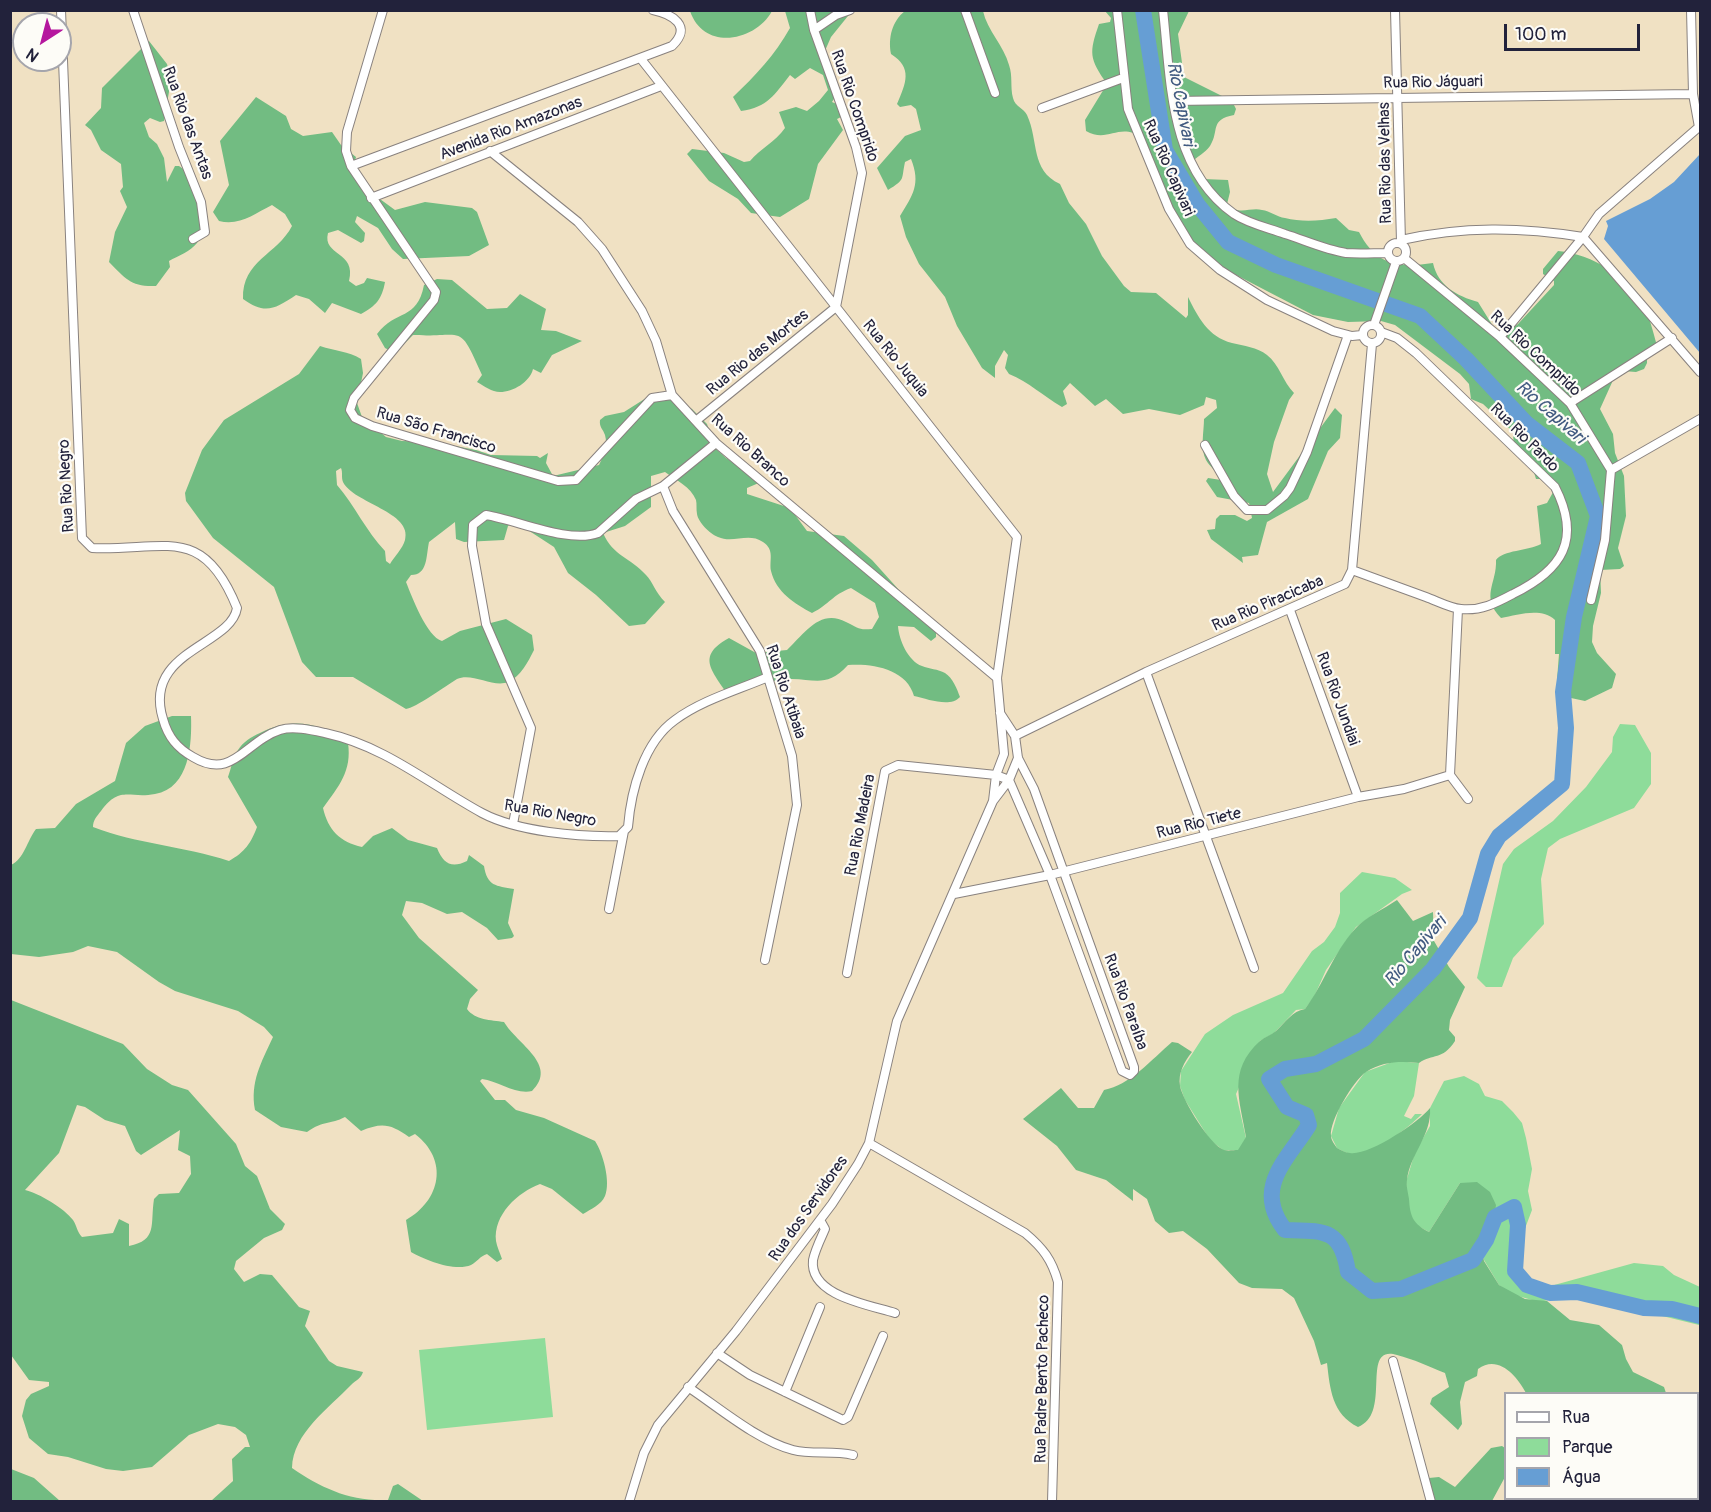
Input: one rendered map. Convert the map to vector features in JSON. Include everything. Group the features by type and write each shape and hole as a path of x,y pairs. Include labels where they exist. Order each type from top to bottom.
{"street":[{"name":"Rua Rio Negro","path":"61,10 82,538 92,548 183,546 206,558 217,568 237,608 234,618 225,627 195,646 168,674 160,691 159,706 171,739 181,750 204,764 218,766 280,730 300,729 325,733 392,758 482,813 513,824 597,837 619,836 624,831"},
{"name":"Rua Rio das Antas","path":"133,10 179,147 201,202 205,232 193,239"},
{"path":"351,166 346,151 347,132 383,10"},
{"name":"Avenida Rio Amazonas","path":"351,166 672,46 680,36 677,19 665,12 653,10"},
{"name":"Rua Rio Comprido","path":"810,10 814,30 856,147 862,173 836,307"},
{"path":"814,30 850,10"},
{"path":"965,10 995,93"},
{"name":"Rua Rio Capivari","path":"1117,10 1128,110 1169,209 1190,244 1220,270 1267,300 1348,335 1362,335"},
{"path":"1163,10 1173,101 1187,158 1215,198 1236,215 1345,253 1387,253"},
{"name":"Rua Rio das Velhas","path":"1395,10 1401,242"},
{"path":"1500,337 1583,237 1599,214 1700,127 1693,94 1691,10"},
{"name":"Rua Rio Juquia","path":"642,59 1017,537 997,678 1004,754"},
{"path":"1042,108 1123,78"},
{"name":"Avenida Rio Amazonas","path":"370,198 661,86"},
{"name":"Rua Rio Jáguari","path":"1173,101 1693,94"},
{"name":"Rua Rio Branco","path":"490,151 578,222 602,249 642,310 656,341 672,395 716,443 997,678"},
{"name":"Rua São Francisco","path":"351,166 370,198 436,292 434,300 354,398 350,410 355,418 372,426 547,478 558,481 576,480 652,398 672,395"},
{"path":"1387,253 1391,245 1401,242 1484,228 1543,231 1583,237 1701,372"},
{"path":"1374,325 1386,285 1396,262 1404,258 1406,250 1401,242"},
{"path":"1387,253 1390,259 1396,262"},
{"name":"Rua Rio Comprido","path":"1404,258 1500,337 1570,403 1611,470"},
{"name":"Rua Rio das Mortes","path":"697,420 836,307"},
{"path":"1371,344 1379,340 1381,332 1374,325"},
{"path":"1371,344 1362,335 1367,326 1374,325"},
{"name":"Rua Rio Pardo","path":"1352,570 1458,609 1478,610 1535,583 1550,572 1562,556 1566,519 1564,506 1555,487 1451,384 1397,338 1381,332"},
{"path":"1205,445 1234,496 1247,510 1267,510 1277,504 1290,488 1307,452 1348,335"},
{"path":"1570,403 1672,338"},
{"path":"1352,570 1371,344"},
{"path":"1591,600 1605,540 1611,470 1701,419"},
{"path":"513,824 531,728 486,624 472,546 473,525 486,515 570,535 592,536 636,499 663,486 716,443"},
{"name":"Rua Rio Atibaia","path":"663,486 673,511 760,651 792,756 797,805 765,960"},
{"name":"Rua Rio Piracicaba","path":"1014,736 1146,672 1338,589 1345,584 1352,570"},
{"path":"1458,609 1450,775 1468,799"},
{"name":"Rua Rio Jundiai","path":"1290,610 1358,797"},
{"path":"1146,672 1208,836 1254,968"},
{"path":"609,909 624,831 628,826 633,791 642,768 664,730 674,720 692,710 768,677"},
{"name":"Rua Rio Juquia","path":"999,712 1014,736"},
{"name":"Rua Rio Paraíba","path":"1009,780 1050,875 1122,1071 1125,1075 1130,1075 1134,1071 1134,1066 1030,780 1018,758 1014,736"},
{"path":"1004,754 1018,758"},
{"name":"Rua dos Servidores","path":"993,801 996,775 1004,754"},
{"name":"Rua dos Servidores","path":"629,1502 658,1425 820,1220 849,1179 869,1143 897,1021 993,801 1009,780 1018,758"},
{"name":"Rua Rio Madeira","path":"847,973 885,771 898,765 996,775 1009,780"},
{"name":"Rua Rio Tiete","path":"954,894 1050,875 1358,797 1404,789 1450,775"},
{"name":"Rua Padre Bento Pacheco","path":"869,1143 1025,1233 1042,1248 1052,1262 1058,1282 1052,1502"},
{"path":"820,1220 825,1228 813,1260 820,1283 836,1294 895,1313"},
{"path":"785,1392 820,1306"},
{"path":"717,1353 750,1375 843,1420 848,1417 883,1336"},
{"path":"1393,1362 1431,1502"},
{"path":"688,1387 770,1441 789,1449 802,1452 836,1450 853,1455"}],"green space":[{"path":"690,10 772,11 754,29 730,38 706,33 697,24"},
{"path":"785,11 852,11 831,37 824,53 837,94 832,102 848,109 847,114 837,119 843,130 818,164 809,199 780,217 751,213 738,199 709,181 687,154 692,149 724,153 744,162 750,161 785,128 779,112 796,107 807,111 828,90 823,75 810,68 795,79 790,75 770,99 758,106 741,111 733,97 764,65 784,38 790,28"},
{"path":"905,11 983,11 988,25 1007,58 1013,98 1027,115 1044,171 1060,184 1069,203 1086,224 1102,256 1124,286 1131,292 1156,293 1186,318 1188,297 1200,319 1216,336 1259,350 1275,363 1294,393 1289,400 1274,442 1267,474 1273,492 1335,408 1342,415 1340,438 1328,451 1308,499 1267,522 1258,555 1242,557 1243,563 1211,539 1207,530 1215,529 1216,519 1220,515 1235,515 1247,521 1252,518 1249,503 1217,497 1206,481 1208,478 1221,480 1206,460 1203,445 1204,419 1217,408 1216,400 1206,397 1204,405 1180,415 1149,409 1123,414 1106,399 1095,406 1070,383 1063,391 1067,404 1062,407 1009,374 1005,368 1008,355 1004,350 995,366 995,378 982,368 957,326 945,297 919,264 906,237 900,216 914,189 915,176 911,159 905,162 903,176 898,184 888,190 877,168 905,136 921,130 916,109 911,105 900,107 897,104 906,76 898,59 891,54 890,42 894,25"},
{"path":"1105,11 1189,11 1178,34 1184,77 1232,101 1236,109 1234,115 1218,123 1210,146 1191,162 1190,171 1203,179 1228,180 1230,192 1227,204 1231,208 1235,210 1258,209 1297,220 1336,218 1349,230 1359,232 1373,251 1389,262 1409,265 1433,263 1444,284 1463,297 1478,302 1496,331 1504,334 1518,324 1554,285 1554,281 1543,274 1543,269 1558,251 1597,262 1620,277 1638,297 1649,318 1658,349 1647,348 1647,363 1644,369 1636,372 1623,371 1614,378 1600,409 1613,434 1615,453 1624,476 1626,516 1618,548 1624,566 1620,569 1600,570 1601,593 1593,626 1592,642 1597,653 1616,674 1612,688 1585,701 1571,698 1557,680 1559,654 1555,654 1555,620 1536,613 1501,618 1495,610 1490,596 1496,560 1504,554 1541,544 1537,506 1547,503 1556,487 1551,479 1536,479 1532,466 1514,450 1513,432 1483,404 1471,399 1469,384 1460,374 1395,325 1381,321 1348,322 1313,315 1215,264 1198,251 1179,225 1154,167 1133,133 1099,135 1086,131 1085,120 1107,84 1092,55 1099,24 1110,22 1111,18"},
{"path":"149,41 167,64 171,80 164,121 160,122 150,118 144,123 149,137 157,144 164,158 167,182 175,166 187,172 199,191 204,213 202,234 197,243 188,251 169,261 170,267 156,286 140,285 130,281 109,262 115,232 127,207 120,191 123,187 121,164 101,150 91,130 85,125 101,108 102,88"},
{"path":"256,97 286,116 291,129 303,136 332,132 341,145 356,157 353,168 369,191 395,210 425,202 472,208 477,212 489,245 469,256 403,259 392,249 378,228 357,216 355,222 365,233 364,241 361,243 338,230 328,233 328,240 330,246 348,264 349,281 356,286 364,283 367,278 385,282 378,301 371,308 361,314 332,303 325,313 309,299 296,295 270,308 258,307 243,299 244,286 254,266 286,236 292,226 285,214 272,205 234,222 219,221 213,212 229,185 220,141"},
{"path":"437,279 452,280 487,309 507,308 520,294 546,309 541,330 556,331 582,341 552,355 541,373 533,369 520,385 500,392 477,382 482,375 468,346 458,336 413,335 395,353 385,348 377,334 391,321 411,310 421,296 424,285"},
{"path":"320,346 351,354 361,359 363,373 357,403 362,417 386,437 402,441 435,442 491,455 537,456 540,458 548,453 546,463 553,476 599,465 606,443 600,420 605,416 624,412 654,393 657,397 683,403 707,424 715,448 726,458 752,475 772,483 761,482 747,488 747,494 790,508 807,531 844,536 872,560 936,631 936,637 931,641 914,627 898,626 902,643 912,660 948,675 960,697 951,702 945,702 914,696 904,679 896,674 878,667 848,665 831,678 824,680 779,680 729,697 713,672 710,658 718,645 729,638 756,653 787,650 806,630 820,620 837,619 858,628 872,629 879,617 875,603 851,588 812,613 799,606 777,585 771,571 770,552 767,545 757,539 724,539 711,533 698,517 696,500 691,491 665,472 651,476 651,507 625,526 603,533 617,552 646,575 665,602 645,624 629,626 568,573 554,547 514,521 508,526 504,540 464,542 456,539 455,522 429,542 421,572 411,575 406,582 412,597 426,625 436,638 442,641 460,631 506,619 532,635 534,650 520,672 513,679 502,683 463,677 406,709 353,677 316,677 302,662 274,587 213,538 186,501 185,493 202,450 224,420 299,374","holes":["341,468 343,482 349,489 392,515 405,530 404,543 390,564 386,561 385,551 337,485 336,471"]},
{"path":"172,716 191,716 189,751 182,774 176,783 167,790 155,794 125,795 114,798 97,816 93,827 229,861 247,847 257,827 228,777 236,753 247,740 272,728 305,724 327,730 348,743 348,762 343,778 323,808 328,823 341,838 362,847 373,836 392,828 408,840 437,848 448,863 456,864 467,861 469,855 484,866 487,878 493,884 514,889 508,923 514,936 512,938 498,940 487,928 462,912 447,914 422,903 406,901 402,915 419,938 478,990 470,999 467,1009 470,1013 489,1020 504,1022 538,1064 541,1072 539,1081 532,1091 520,1091 482,1079 480,1081 495,1100 505,1100 516,1110 544,1118 595,1141 607,1176 607,1190 598,1204 583,1214 552,1189 540,1184 523,1193 503,1214 496,1231 496,1243 502,1259 497,1262 487,1254 471,1265 457,1267 424,1258 411,1252 406,1220 427,1202 433,1191 436,1167 426,1144 415,1134 409,1137 397,1129 386,1126 375,1126 361,1131 345,1117 307,1132 281,1127 255,1110 255,1081 273,1037 264,1027 238,1011 175,991 117,952 88,946 73,952 39,957 11,954 11,865 22,854 36,829 55,828 76,804 115,781 126,743 145,726"},
{"path":"1620,724 1635,725 1651,753 1651,784 1634,808 1560,839 1548,848 1541,879 1544,924 1513,958 1502,987 1486,987 1477,978 1503,864 1514,849 1553,821 1586,787 1612,752 1613,737"},
{"path":"1362,872 1395,878 1412,890 1402,894 1356,927 1326,970 1314,997 1305,1009 1296,1010 1274,1033 1260,1041 1236,1094 1246,1138 1239,1150 1223,1150 1210,1140 1185,1100 1180,1086 1181,1071 1205,1034 1233,1015 1283,993 1312,951 1324,942 1335,927 1340,913 1340,893"},
{"path":"1397,900 1413,921 1433,912 1434,941 1449,967 1465,987 1450,1020 1449,1030 1455,1037 1455,1041 1450,1047 1442,1054 1419,1063 1392,1063 1379,1066 1361,1076 1338,1111 1331,1129 1333,1142 1337,1148 1348,1153 1358,1153 1381,1144 1405,1129 1430,1108 1428,1127 1412,1162 1407,1180 1410,1210 1416,1223 1429,1232 1460,1183 1477,1182 1490,1192 1496,1205 1494,1219 1481,1246 1484,1261 1499,1285 1525,1299 1547,1301 1570,1320 1599,1325 1622,1345 1633,1372 1664,1387 1666,1392 1525,1392 1518,1380 1506,1369 1493,1364 1485,1365 1478,1369 1477,1376 1465,1382 1460,1402 1462,1424 1458,1430 1430,1404 1432,1398 1449,1387 1445,1373 1397,1355 1386,1354 1380,1360 1377,1370 1374,1409 1368,1420 1358,1427 1349,1422 1334,1400 1327,1363 1321,1365 1314,1341 1294,1298 1282,1289 1252,1288 1239,1283 1207,1249 1183,1231 1169,1233 1155,1221 1147,1199 1133,1189 1133,1201 1106,1180 1076,1170 1057,1146 1023,1119 1061,1088 1078,1108 1094,1108 1104,1090 1123,1083 1172,1042 1192,1052 1182,1068 1180,1086 1192,1112 1205,1132 1218,1146 1224,1150 1238,1150 1246,1137 1238,1086 1243,1063 1260,1041 1276,1031 1293,1014 1305,1009 1347,938 1369,917"},
{"path":"11,1000 123,1044 147,1069 172,1085 188,1090 236,1144 245,1166 257,1176 270,1209 285,1224 282,1230 264,1238 236,1261 234,1269 244,1282 260,1274 272,1275 299,1307 310,1311 305,1326 329,1361 337,1366 363,1372 360,1378 305,1432 294,1455 292,1468 314,1482 349,1496 388,1500 393,1486 398,1484 423,1501 211,1501 233,1481 232,1459 245,1447 250,1447 246,1435 235,1427 218,1424 189,1435 152,1467 123,1471 106,1469 68,1457 48,1454 29,1438 22,1416 26,1400 31,1394 49,1386 49,1382 29,1380 11,1355","holes":["77,1105 85,1107 105,1120 125,1126 136,1151 141,1155 180,1130 178,1150 190,1156 191,1174 179,1193 159,1194 154,1199 151,1230 145,1240 138,1243 129,1246 129,1224 119,1219 113,1233 82,1237 73,1220 58,1206 25,1190 59,1153"]},
{"path":"1395,1061 1419,1063 1414,1096 1404,1116 1411,1119 1415,1114 1422,1114 1399,1134 1369,1151 1351,1154 1337,1148 1331,1136 1339,1108 1365,1072"},
{"path":"1464,1076 1479,1084 1485,1096 1502,1101 1522,1123 1532,1169 1528,1191 1532,1210 1521,1239 1520,1254 1522,1268 1532,1283 1547,1287 1634,1263 1663,1266 1674,1275 1700,1287 1699,1325 1642,1311 1616,1297 1585,1292 1539,1302 1511,1294 1499,1285 1484,1260 1481,1246 1494,1219 1460,1183 1429,1232 1416,1225 1409,1213 1406,1182 1415,1152 1430,1126 1430,1108 1444,1081"},
{"path":"545,1338 553,1417 427,1430 419,1350"},
{"path":"1504,1447 1504,1479 1492,1501 1431,1501 1428,1490 1429,1478 1439,1477 1455,1487 1491,1448"},
{"path":"11,1469 34,1478 60,1501 11,1501"}],"water":[{"path":"1700,154 1700,353 1604,239 1608,226 1606,221 1650,199 1674,182"}],"waterway":[{"name":"Rio Capivari","path":"1143,10 1165,150 1197,204 1228,242 1276,265 1420,316 1466,359 1526,423 1578,463 1598,516 1574,617 1563,692 1566,728 1562,784 1499,836 1488,854 1470,918 1433,969 1364,1039 1316,1064 1285,1069 1269,1079 1287,1107 1306,1115 1309,1125 1277,1174 1272,1201 1276,1215 1285,1230 1320,1232 1335,1240 1341,1247 1348,1272 1372,1291 1401,1289 1473,1260 1486,1240 1495,1217 1514,1207 1518,1225 1515,1271 1527,1285 1550,1293 1577,1292 1644,1308 1672,1309 1700,1316"}]}
